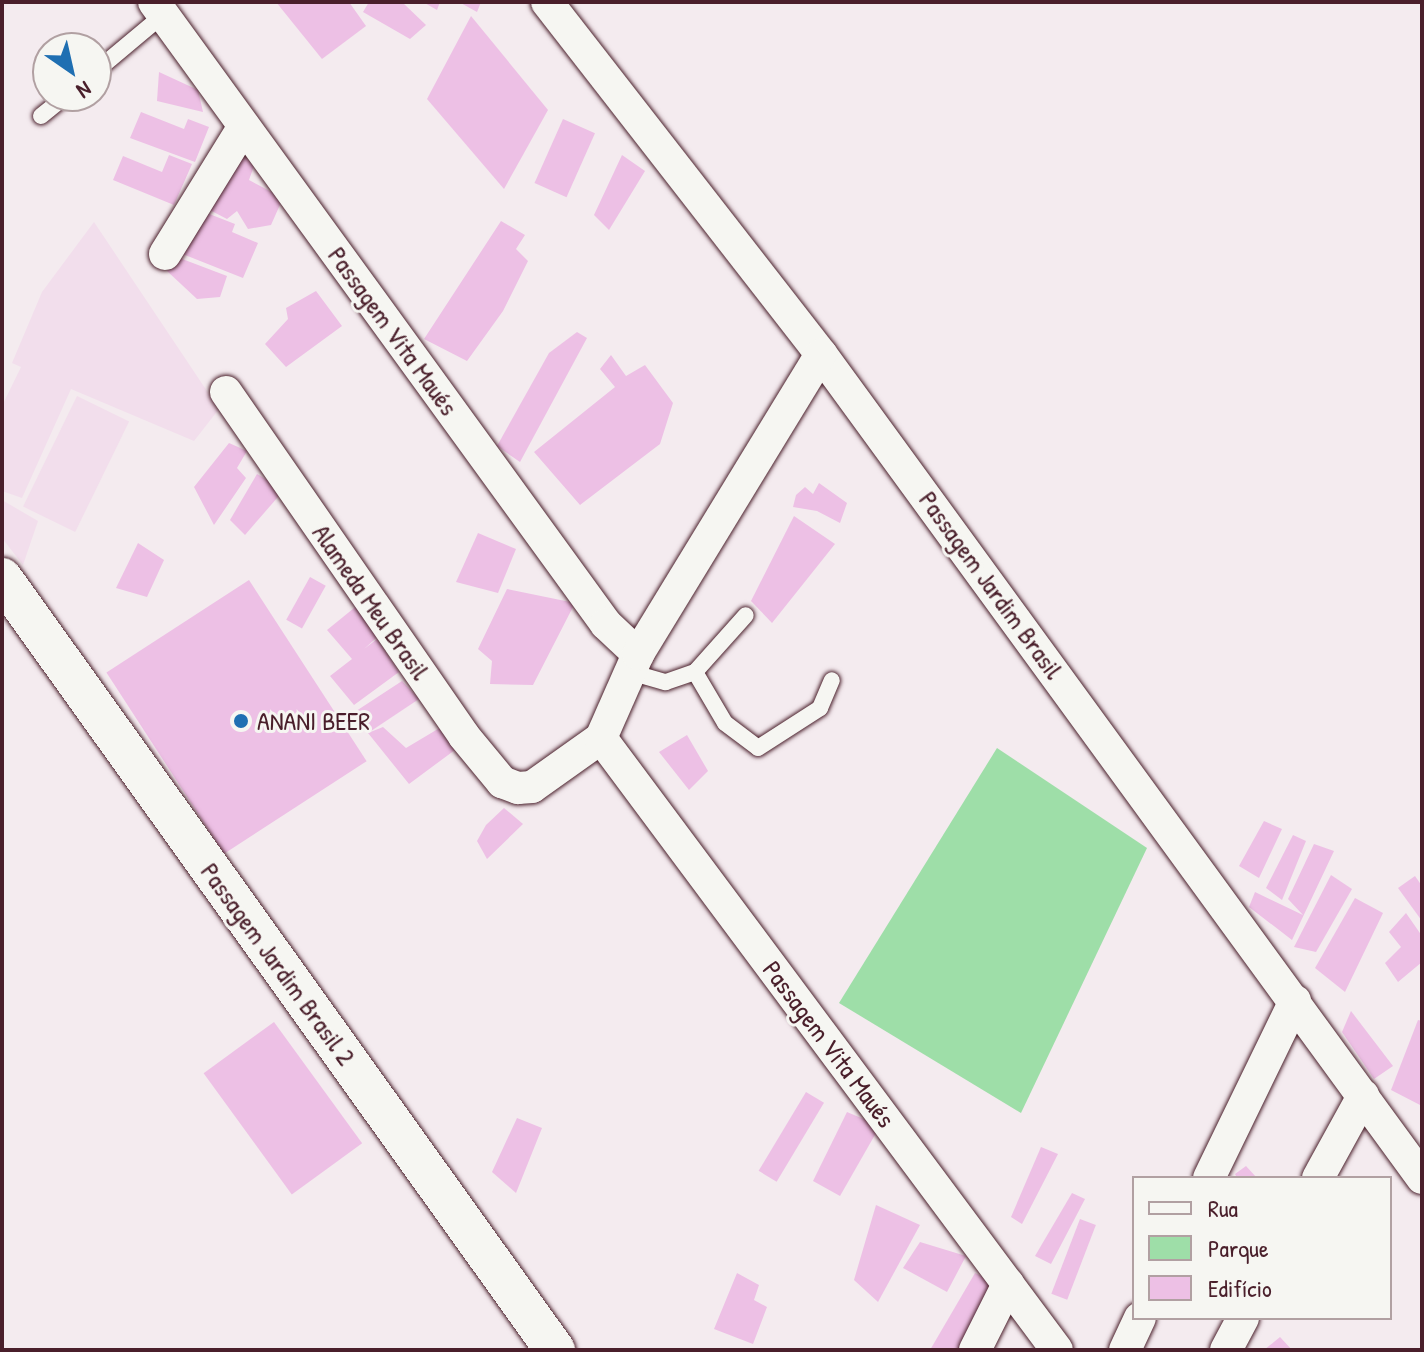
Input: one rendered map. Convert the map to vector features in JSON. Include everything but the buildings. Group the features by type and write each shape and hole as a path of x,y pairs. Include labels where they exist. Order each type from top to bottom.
{"street":[{"name":"Passagem Jardim Brasil","path":"547,2 821,354 1422,1178"},
{"name":"Passagem Vita Maués","path":"163,6 244,126 634,663"},
{"path":"165,254 244,126"},
{"path":"601,738 634,663 821,354"},
{"name":"Alameda Meu Brasil","path":"226,392 489,769 502,782 518,788 532,787 601,738"},
{"name":"Passagem Jardim Brasil 2","path":"2,578 555,1350"},
{"name":"Passagem Vita Maués","path":"601,738 1057,1350"},
{"path":"1210,1176 1295,1001"},
{"path":"1319,1176 1363,1096"},
{"path":"975,1350 1008,1284"},
{"path":"1125,1350 1139,1320"},
{"path":"1226,1350 1242,1320"}],"lane":[{"path":"112,55 163,6"},
{"path":"41,116 46,112"},
{"path":"634,663 666,682 695,672 746,615"},
{"path":"695,672 725,723 758,748 820,708 832,680"}],"shaded area":[{"path":"94,222 219,409 194,441 71,389 22,498 2,491 2,406 21,367 12,363 42,292"},
{"path":"77,396 129,421 75,532 23,507"},
{"path":"2,500 38,521 23,565 2,538"}],"green space":[{"path":"997,748 1147,848 1021,1113 839,1003"}],"place":[{"name":"ANANI BEER","path":"241,721"}]}
